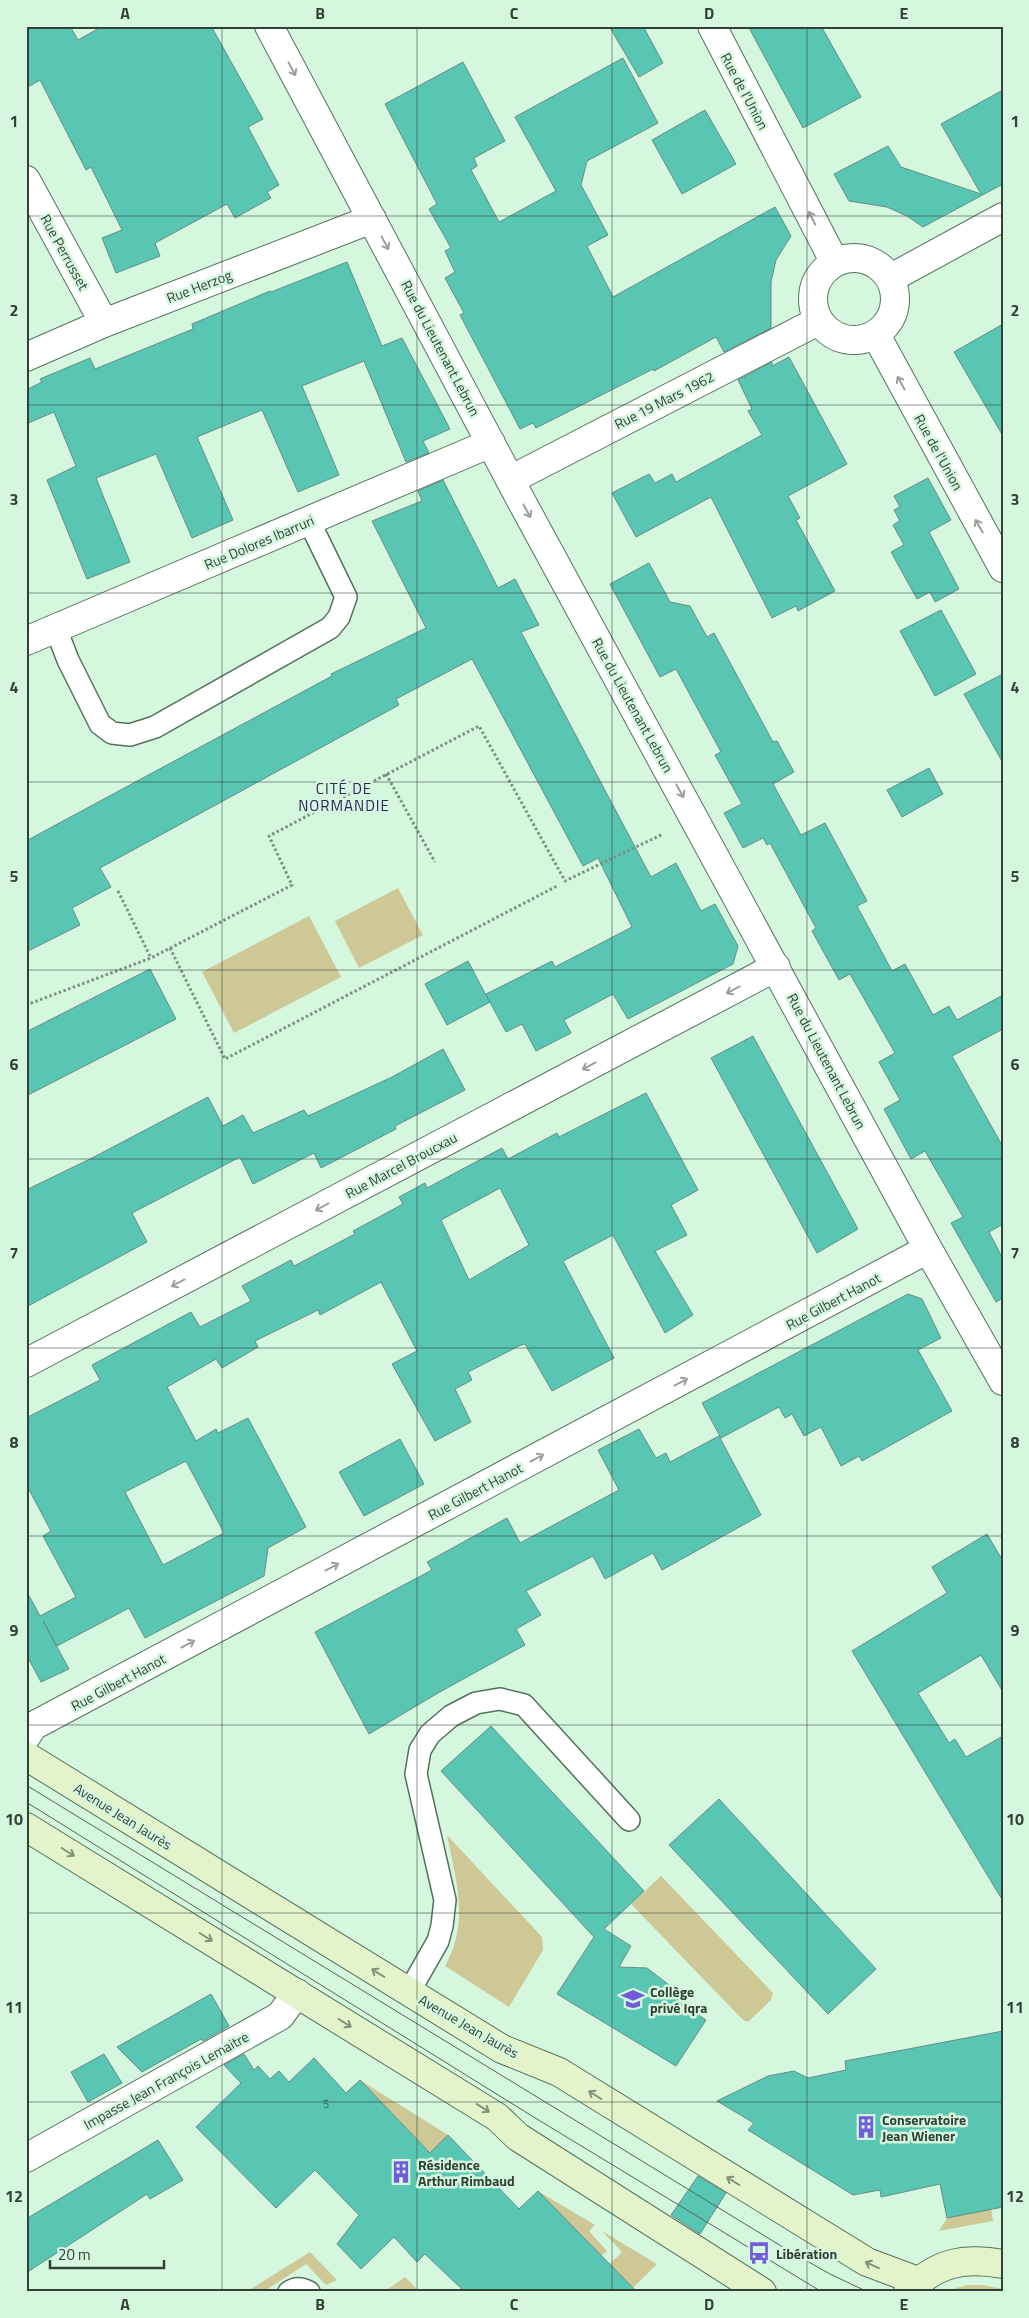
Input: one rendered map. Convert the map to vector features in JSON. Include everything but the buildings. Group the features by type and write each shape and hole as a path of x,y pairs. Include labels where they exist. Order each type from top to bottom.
{"street":[{"name":"Rue du Lieutenant Lebrun","path":"269,26 510,480 928,1249 1003,1381"},
{"name":"Rue de l'Union","path":"712,26 834,261"},
{"name":"Rue Perrusset","path":"26,180 104,323"},
{"path":"891,278 1003,217"},
{"name":"Rue Herzog","path":"26,357 104,323 372,219"},
{"path":"855,256 876,262 891,278 897,299 891,320 876,335 855,341 834,336 818,321 812,299 818,277 834,261 855,256"},
{"name":"Rue 19 Mars 1962","path":"510,480 818,321"},
{"name":"Rue de l'Union","path":"876,335 1003,568"},
{"name":"Rue Dolores Ibarruri","path":"26,641 491,443"},
{"name":"Rue Marcel Broucxau","path":"26,1363 776,967"},
{"name":"Rue Gilbert Hanot","path":"26,1737 34,1726 928,1249"},
{"name":"Avenue Jean Jaurès","path":"26,1756 502,2049 559,2072 867,2262 913,2286"},
{"path":"26,1827 497,2117 518,2137 762,2292"},
{"name":"Impasse Jean François Lemaitre","path":"26,2158 280,2016 297,1993"},
{"path":"913,2286 946,2265 978,2260 1003,2264"}],"lane":[{"path":"56,629 68,660 100,724 112,733 130,735 155,728 330,628 339,617 346,597 309,521"},
{"path":"409,1992 438,1941 445,1900 416,1774 420,1750 430,1734 451,1716 476,1703 500,1699 524,1705 629,1820"},
{"path":"289,2292 294,2289 303,2289 308,2292"}],"path":[{"path":"26,1005 151,958 292,885 269,836 479,726 565,881 695,818"},
{"path":"386,774 435,862"},
{"path":"170,948 225,1059 557,886"},
{"path":"118,891 151,958"}],"shaded area":[{"path":"398,888 423,935 359,968 335,921"},
{"path":"309,916 341,977 234,1033 202,972"},
{"path":"447,1835 542,1937 543,1950 509,2007 445,1966 453,1949 459,1917 457,1885"},
{"path":"661,1876 773,1993 771,2000 748,2022 743,2020 631,1904"},
{"path":"360,2080 448,2135 430,2153"},
{"path":"538,2191 595,2225 589,2231 607,2251 601,2256"},
{"path":"991,2209 993,2221 939,2231 947,2218"},
{"path":"602,2231 657,2264 629,2292 594,2279 622,2252"},
{"path":"310,2252 337,2280 326,2285 306,2264 263,2292 246,2292"},
{"path":"405,2277 420,2292 384,2292"},
{"path":"967,2285 983,2285 1003,2289 1003,2292 943,2292"}],"tram line":[{"path":"26,1785 786,2249 830,2274 868,2292"},
{"path":"26,1802 532,2116 822,2292"}],"place":[{"name":"Collège privé Iqra","path":"633,1999"},
{"name":"Conservatoire Jean Wiener","path":"866,2127"},
{"name":"Résidence Arthur Rimbaud","path":"401,2172"},
{"name":"Libération","path":"759,2253"}],"district":[{"name":"CITÉ DE NORMANDIE","path":"344,796"}]}
